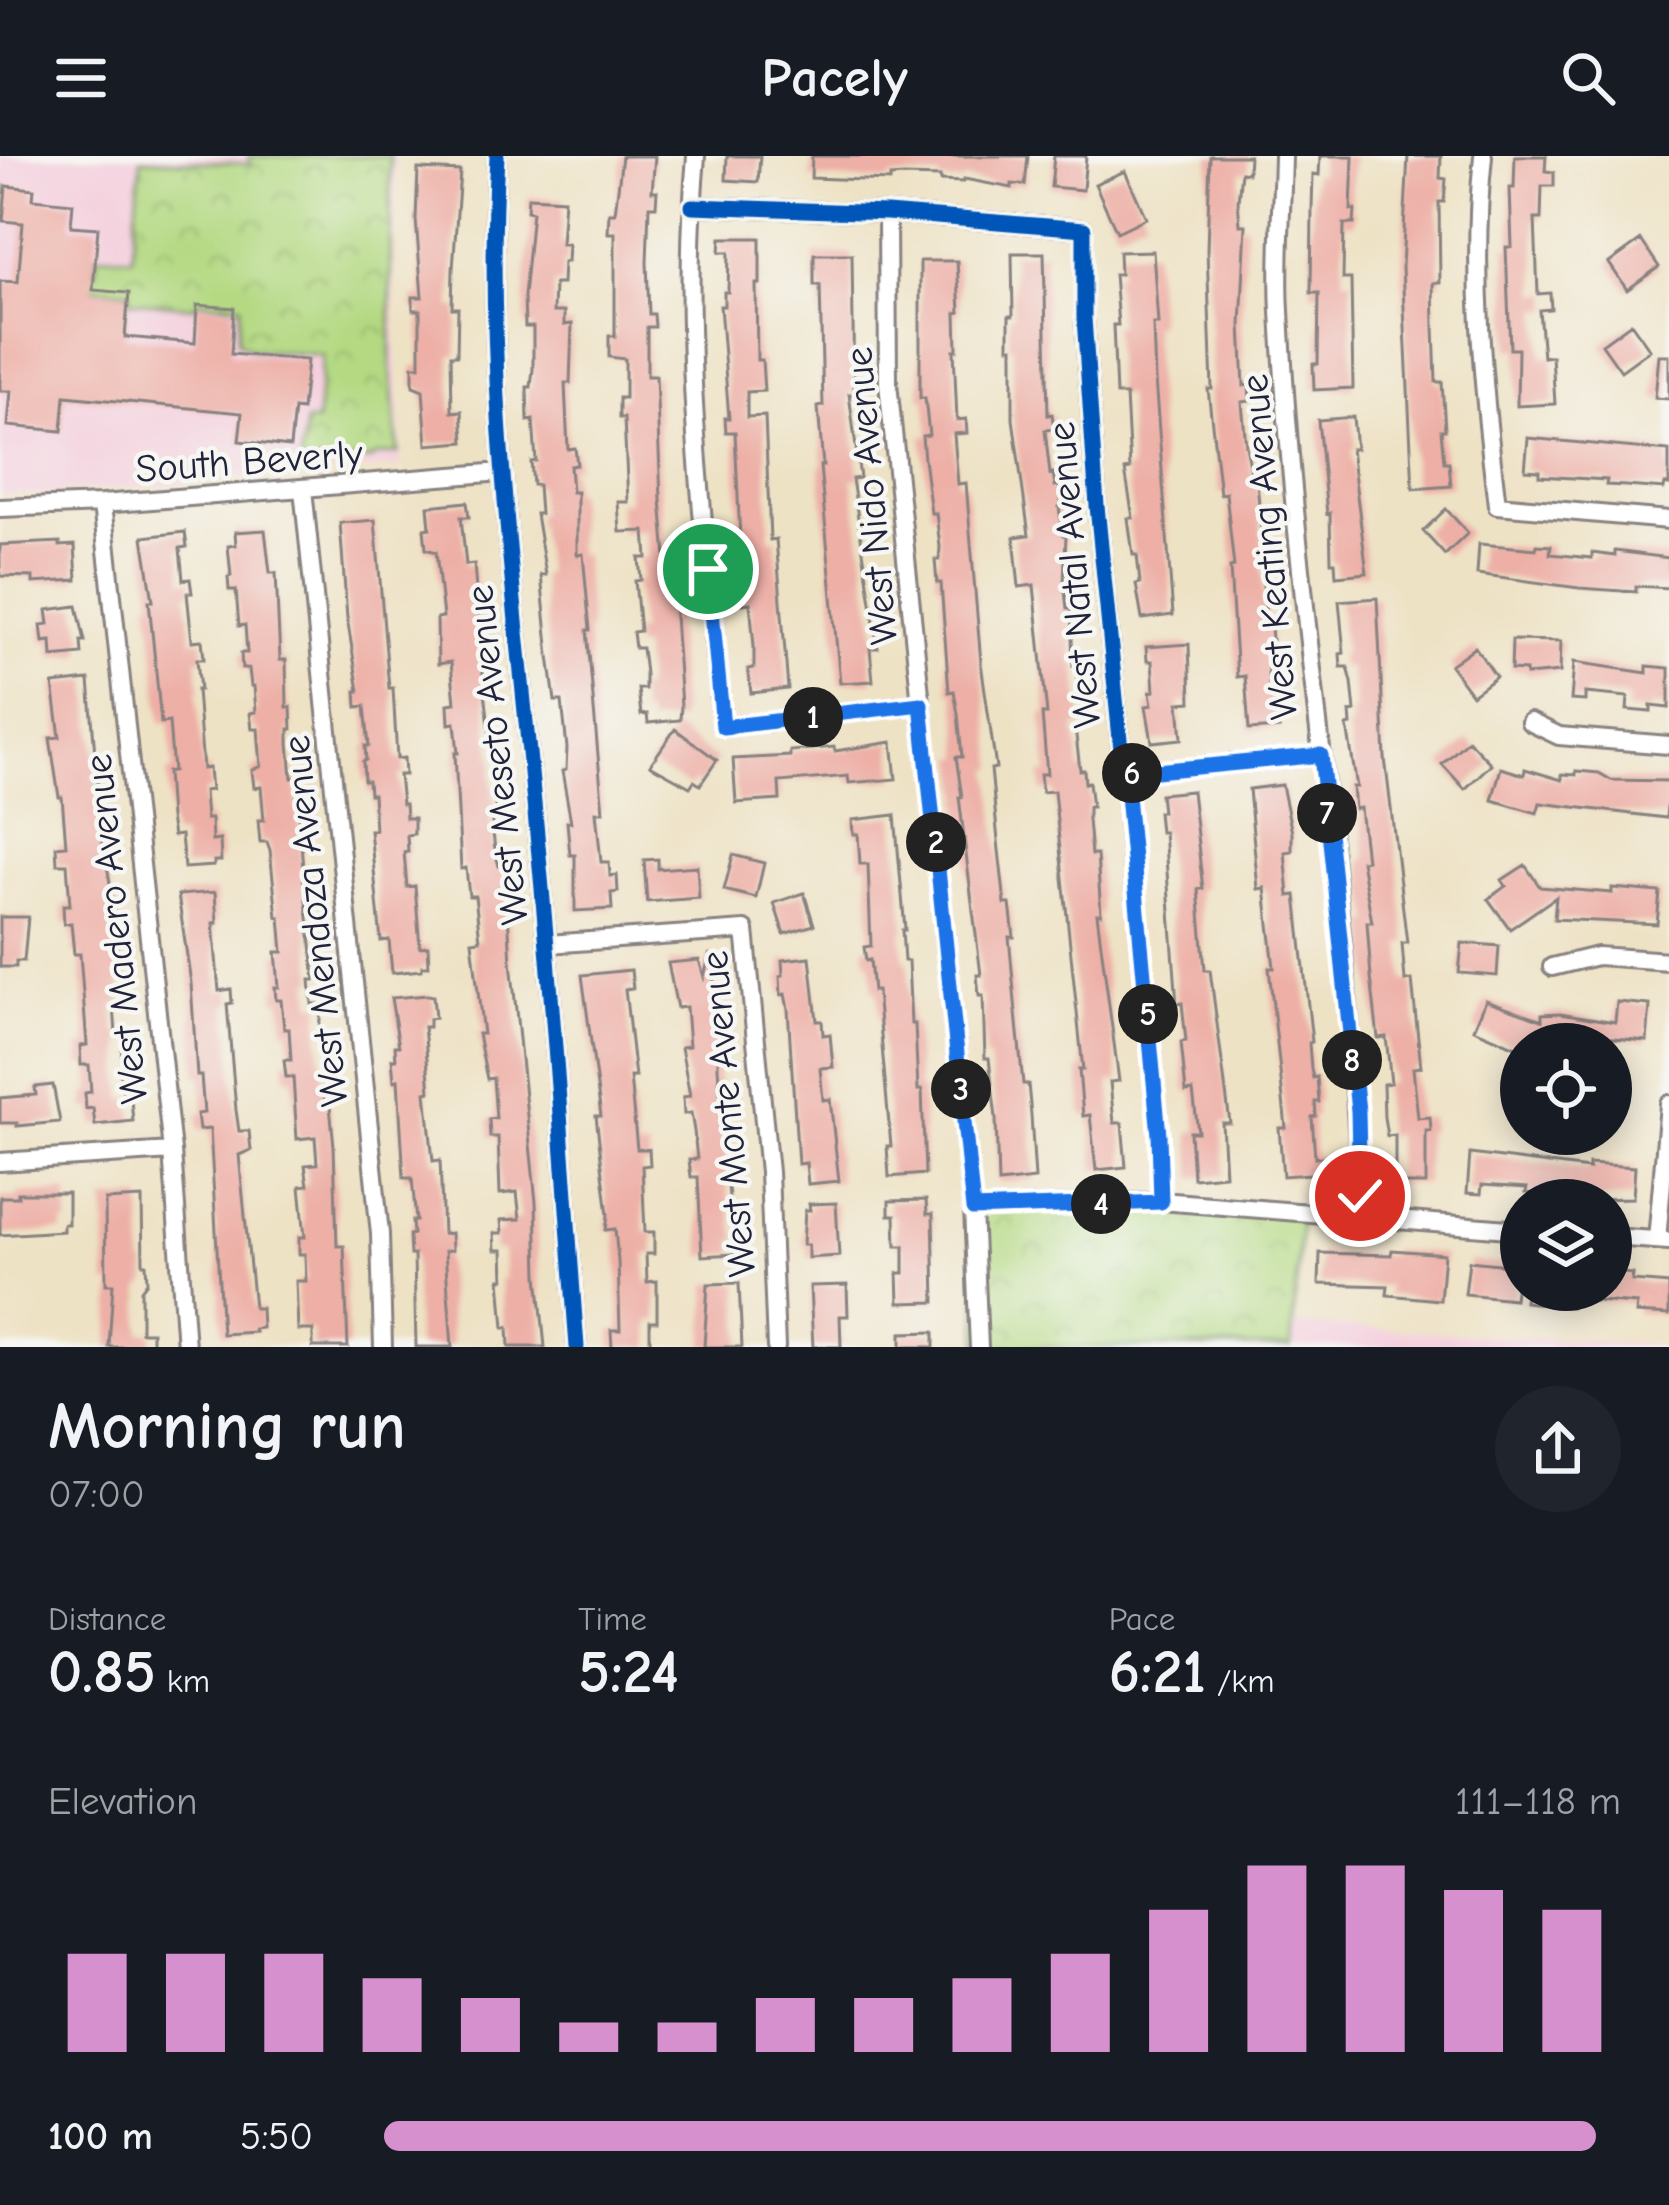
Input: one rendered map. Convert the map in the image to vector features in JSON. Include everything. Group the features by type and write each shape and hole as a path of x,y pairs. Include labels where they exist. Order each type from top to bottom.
{"street":[{"name":"West Meseto Avenue","path":"496,156 493,328 502,472 548,944 577,1347"},
{"path":"696,156 692,206 694,411 723,727 921,704"},
{"name":"West Keating Avenue","path":"1283,156 1280,305 1293,506 1358,1111 1361,1217"},
{"path":"1483,156 1479,353 1497,505 1669,520"},
{"path":"692,206 887,213"},
{"name":"West Natal Avenue","path":"887,213 1084,229 1084,318 1096,483 1159,1135 1161,1202"},
{"name":"West Nido Avenue","path":"887,213 888,382 973,1209 979,1347"},
{"name":"South Beverly","path":"0,508 502,472"},
{"name":"West Mendoza Avenue","path":"303,489 380,1234 383,1347"},
{"name":"West Madero Avenue","path":"102,504 172,1151 186,1347"},
{"path":"1530,722 1559,736 1669,745"},
{"path":"1125,774 1321,755"},
{"name":"West Monte Avenue","path":"548,944 745,930 770,1172 776,1347"},
{"path":"1552,967 1597,956 1669,961"},
{"path":"1632,1239 1663,1241 1669,1105"},
{"path":"0,1162 172,1151"},
{"path":"973,1209 1161,1202 1500,1228"}],"shaded area":[{"path":"0,156 395,156 393,271 401,466 0,494"},
{"path":"1292,1324 1669,1346 1669,1347 1291,1347"}],"green space":[{"path":"248,156 390,156 391,366 398,453 300,465 306,422 317,422 322,355 250,349 238,341 241,305 196,301 195,307 130,301 130,291 77,286 78,271 96,273 98,255 132,257 141,159 251,164"},
{"path":"1161,1201 1302,1213 1291,1347 979,1347 973,1209"}],"building":[{"path":"622,156 655,156 652,191 657,191 656,206 649,206 647,262 649,314 654,314 655,327 647,327 647,376 656,376 661,500 666,557 671,556 681,706 680,720 648,723 647,714 641,715 638,689 645,689 642,648 635,648 633,632 640,631 635,581 641,580 639,558 647,558 645,531 620,532 618,502 628,502 624,418 619,418 619,398 625,398 625,359 609,357 609,336 615,336 615,233 608,233 609,213 615,213"},
{"path":"727,156 760,156 758,182 726,180"},
{"path":"812,156 1028,156 1025,185 1012,184 1012,188 964,179 940,181 940,177 890,177 890,181 811,178"},
{"path":"1054,156 1086,156 1083,190 1051,187"},
{"path":"1210,156 1249,156 1248,173 1241,172 1238,201 1240,225 1246,225 1241,325 1244,386 1249,385 1250,401 1242,402 1251,471 1256,470 1267,628 1271,627 1272,640 1265,641 1269,683 1276,683 1279,728 1249,730 1245,676 1237,677 1230,568 1234,567 1208,389 1212,389 1207,250"},
{"path":"1320,156 1353,156 1354,224 1344,224 1343,279 1351,279 1353,388 1314,390 1319,293 1311,293 1312,209 1313,174 1319,175"},
{"path":"1408,156 1441,156 1440,178 1446,179 1444,202 1439,202 1440,283 1433,283 1436,382 1442,382 1445,430 1441,430 1451,486 1413,489 1402,267"},
{"path":"1515,156 1546,156 1545,171 1554,172 1554,186 1542,186 1541,219 1535,219 1538,294 1550,293 1551,309 1539,310 1543,357 1552,356 1555,404 1517,406 1518,349 1510,349 1506,247 1512,247 1510,188 1514,188"},
{"path":"418,169 460,171 452,308 458,308 457,355 451,355 452,412 462,411 464,442 427,445 423,390 413,386 413,366 420,366 420,310 413,310 413,297 422,297"},
{"path":"1125,171 1146,218 1117,232 1095,184"},
{"path":"6,186 34,189 33,199 73,203 71,226 98,228 93,290 129,293 125,337 195,343 197,305 234,308 231,354 307,360 302,410 294,409 290,447 239,441 242,413 65,396 62,431 8,426 11,391 0,391 0,281 18,282 23,223 3,221"},
{"path":"528,197 564,199 561,244 568,244 567,262 563,262 562,284 554,284 553,312 564,312 564,325 572,324 570,383 565,383 568,449 575,448 577,465 570,466 572,492 577,492 577,555 583,554 590,630 603,812 596,812 601,862 609,862 610,876 617,875 612,909 575,911 575,855 570,855 567,822 571,822 562,771 566,770 567,748 562,701 555,701 549,656 541,575 546,575 536,514 540,514 538,485 533,485 531,462 536,461 533,420 528,421 533,327 525,327 532,212 527,211"},
{"path":"721,238 760,238 757,360 762,360 764,391 747,392 747,417 765,416 770,540 776,539 788,689 751,693 748,669 754,668 754,646 750,603 743,604 735,432 726,432 725,418 729,418 720,306 728,292 729,252 720,252"},
{"path":"1641,240 1659,267 1627,290 1609,263"},
{"path":"1153,251 1158,324 1153,324 1155,379 1173,615 1142,619 1137,555 1133,555 1128,518 1133,518 1125,470 1130,469 1126,395 1116,395 1114,274 1120,274 1119,252"},
{"path":"1012,253 1044,253 1048,415 1052,414 1054,429 1045,430 1050,474 1055,486 1059,485 1066,535 1064,582 1083,726 1075,727 1080,770 1084,770 1085,783 1089,782 1092,807 1088,807 1091,855 1097,855 1101,914 1097,914 1119,1081 1110,1082 1114,1123 1122,1123 1126,1167 1096,1170 1090,1115 1083,1116 1079,1070 1083,1070 1054,791 1042,792 1040,774 1047,774 1042,714 1047,714 1034,585 1019,587 1014,537 1029,535 1013,419"},
{"path":"814,254 852,254 854,394 849,394 860,478 852,479 878,648 870,648 873,681 840,683 820,466 820,285 814,285"},
{"path":"920,261 957,261 957,420 966,419 967,433 954,434 958,484 966,483 981,663 996,768 991,769 998,841 1014,937 1009,937 1016,1013 1031,1115 1035,1179 998,1183 996,1118 989,1058 985,1058 983,996 979,996 977,975 981,975 959,797 958,714 954,691 949,692 935,560 939,560 940,547 922,436 929,435 925,398 920,398"},
{"path":"1631,323 1650,350 1621,371 1602,344"},
{"path":"1659,355 1669,355 1669,399 1655,398"},
{"path":"1353,417 1356,449 1351,449 1367,573 1336,576 1318,420"},
{"path":"1528,438 1669,451 1669,485 1664,489 1606,485 1607,480 1539,476 1539,471 1525,470"},
{"path":"467,502 469,517 461,517 466,565 474,564 479,628 483,628 482,665 496,812 491,813 499,866 505,865 545,1347 509,1347 508,1327 504,1328 503,1250 495,1250 494,1233 502,1233 501,1220 520,1219 517,1192 500,1194 498,1137 490,1137 489,1119 496,1118 493,1078 487,1079 478,1034 483,1034 472,941 480,940 475,896 469,896 466,868 461,869 458,753 448,704 455,703 451,662 438,664 437,618 443,617 436,552 426,549 424,529 430,528 428,506"},
{"path":"1446,509 1468,533 1445,555 1423,531"},
{"path":"375,520 397,759 404,758 405,775 399,775 402,804 406,818 414,818 414,834 407,835 408,852 404,852 407,887 415,886 420,947 428,946 429,966 392,973 389,940 381,941 370,830 375,830 373,794 364,781 365,746 369,746 365,706 357,707 340,523"},
{"path":"265,530 270,573 276,573 280,660 286,660 287,707 291,707 292,778 296,778 304,881 308,881 310,900 306,900 315,980 310,980 312,1004 321,1004 319,1033 325,1106 330,1106 334,1146 337,1246 344,1246 348,1347 313,1347 313,1330 298,1330 296,1281 306,1281 305,1254 299,1254 299,1237 305,1237 300,1186 308,1185 305,1165 317,1164 315,1137 297,1139 293,1077 286,1077 284,1060 291,1060 289,1029 284,1029 275,987 279,987 276,952 283,952 280,917 270,850 267,842 260,842 261,787 254,788 252,770 261,766 258,729 252,729 250,713 256,712 254,686 249,669 242,669 241,653 247,653 245,625 239,626 236,590 229,590 228,577 228,546 236,545 235,532"},
{"path":"185,532 187,547 180,548 183,580 190,579 192,593 187,593 192,641 202,640 204,659 197,659 197,690 203,769 209,768 211,790 204,791 206,819 211,819 212,841 220,840 221,861 214,861 214,866 184,868 181,835 173,836 170,818 169,722 161,723 149,601 153,601 143,537"},
{"path":"60,542 60,546 75,545 77,580 33,583 33,577 0,576 0,545"},
{"path":"1479,544 1551,546 1550,554 1592,558 1592,553 1615,556 1615,551 1669,558 1669,588 1636,586 1636,592 1579,588 1477,574"},
{"path":"1377,598 1385,758 1407,943 1402,943 1405,981 1412,980 1421,1067 1413,1068 1418,1118 1430,1117 1426,1184 1395,1184 1395,1135 1387,1136 1383,1084 1391,1083 1386,1037 1378,1038 1367,922 1372,922 1361,861 1366,860 1360,808 1355,809 1353,787 1357,787 1347,726 1351,725 1350,712 1355,711 1348,667 1341,667 1339,601"},
{"path":"77,606 85,641 81,641 82,654 52,657 51,641 43,642 41,625 49,624 47,610"},
{"path":"1512,640 1561,641 1560,672 1526,675 1526,671 1511,670"},
{"path":"1189,644 1191,702 1179,703 1182,739 1152,742 1146,706 1152,705 1150,692 1154,691 1146,647"},
{"path":"1475,647 1496,677 1472,695 1450,665"},
{"path":"1574,662 1647,673 1647,666 1669,668 1669,708 1627,710 1628,697 1585,693 1585,701 1571,700"},
{"path":"89,680 104,866 113,902 122,1004 114,1005 116,1034 122,1033 121,1077 124,1099 131,1099 133,1121 95,1125 93,1108 86,1109 85,1093 91,1092 89,1065 81,1065 80,1046 87,1045 80,954 74,954 71,923 64,924 63,905 70,905 67,864 57,864 56,846 66,845 50,738 60,737 53,684"},
{"path":"675,729 717,760 700,785 694,781 690,787 650,765"},
{"path":"1468,740 1491,764 1465,789 1442,764"},
{"path":"892,742 896,779 849,783 848,776 779,782 780,800 736,803 733,759"},
{"path":"1501,768 1524,775 1525,769 1562,780 1562,774 1576,775 1576,771 1599,773 1611,780 1669,781 1666,818 1540,803 1537,813 1492,800"},
{"path":"1282,785 1292,833 1292,851 1285,852 1289,896 1296,895 1311,1069 1313,1078 1317,1077 1319,1102 1315,1102 1316,1116 1312,1117 1315,1158 1322,1157 1323,1173 1283,1176 1279,1128 1286,1128 1269,968 1274,968 1265,888 1258,889 1249,789"},
{"path":"1192,791 1203,889 1198,889 1205,970 1210,970 1230,1123 1222,1123 1225,1175 1193,1178 1190,1132 1198,1132 1193,1091 1186,1092 1181,1042 1186,1041 1182,1003 1177,1004 1164,832 1160,832 1158,812 1162,812 1160,794"},
{"path":"895,815 904,961 908,961 911,1024 915,1024 918,1090 922,1090 925,1174 889,1177 887,1146 891,1146 877,991 873,991 864,947 871,946 868,864 860,864 852,820"},
{"path":"733,855 764,863 756,898 724,890"},
{"path":"658,859 658,869 697,866 699,898 647,902 644,860"},
{"path":"1525,865 1540,887 1660,892 1657,924 1554,919 1556,897 1510,929 1488,899 1506,886 1502,880"},
{"path":"215,892 219,991 231,989 232,1003 227,1004 236,1110 239,1131 249,1131 251,1150 239,1155 254,1308 261,1308 262,1328 222,1334 210,1129 199,1130 197,1114 204,1113 201,1076 197,1076 191,983 178,895"},
{"path":"804,893 814,925 784,934 774,903"},
{"path":"0,917 28,917 24,961 16,961 16,967 0,967"},
{"path":"1462,943 1499,946 1497,976 1459,973"},
{"path":"710,953 730,1209 737,1240 733,1240 734,1254 702,1256 698,1177 691,1177 689,1160 697,1159 694,1131 691,1113 684,1114 683,1097 690,1096 681,1047 689,1046 686,1007 677,1008 668,963 699,960 704,977"},
{"path":"810,957 817,1021 822,1021 823,1035 830,1034 833,1067 820,1068 823,1100 830,1099 839,1181 808,1184 806,1163 798,1164 788,1009 780,976 782,960"},
{"path":"631,970 633,988 625,989 635,1077 630,1077 637,1149 649,1149 650,1165 642,1166 645,1232 654,1232 654,1254 646,1254 647,1282 657,1281 657,1321 650,1321 650,1347 612,1347 611,1330 620,1330 618,1261 615,1229 606,1230 596,1116 601,1116 582,975"},
{"path":"433,996 435,1018 424,1027 430,1091 426,1092 433,1161 440,1160 443,1234 451,1233 452,1250 445,1251 452,1347 416,1347 414,1255 410,1255 409,1235 416,1221 412,1178 404,1178 398,1080 394,1081 392,1059 399,1046 391,998"},
{"path":"1486,1000 1542,1020 1542,1014 1560,1013 1615,1022 1617,1002 1650,1005 1647,1041 1632,1040 1632,1023 1500,1023 1500,1040 1474,1029"},
{"path":"53,1085 60,1122 0,1123 0,1098 36,1095 35,1087"},
{"path":"1470,1154 1589,1169 1589,1164 1635,1167 1633,1198 1632,1179 1500,1179 1500,1186 1482,1185 1481,1194 1467,1193"},
{"path":"18,1193 68,1193 68,1224 63,1224 63,1231 0,1235 0,1197 18,1197"},
{"path":"142,1198 147,1282 141,1290 141,1332 152,1332 152,1347 109,1347 113,1284 106,1284 105,1200"},
{"path":"926,1200 927,1214 933,1214 935,1302 899,1303 898,1273 904,1273 904,1246 896,1246 895,1215 889,1215 889,1201"},
{"path":"836,1203 839,1256 808,1258 808,1245 803,1245 805,1210 810,1210 809,1204"},
{"path":"1392,1250 1444,1254 1440,1300 1387,1295 1388,1286 1319,1284 1320,1253 1391,1255"},
{"path":"1469,1261 1500,1264 1500,1298 1465,1294"},
{"path":"1632,1281 1669,1284 1669,1315 1636,1313 1637,1304 1632,1304"},
{"path":"739,1283 742,1347 704,1347 708,1284"},
{"path":"847,1285 848,1316 840,1316 841,1347 813,1347 810,1286"},
{"path":"934,1332 934,1347 901,1347 901,1333"}],"cycle path":[{"path":"497,156 495,313 502,470 545,924 577,1347"},
{"path":"692,206 887,213 1084,229 1084,318 1097,506 1159,1135 1161,1201"}],"route":[{"path":"708,569 723,727 921,704 973,1209 1161,1202 1159,1135 1125,774 1321,755 1358,1111 1360,1196"}]}
